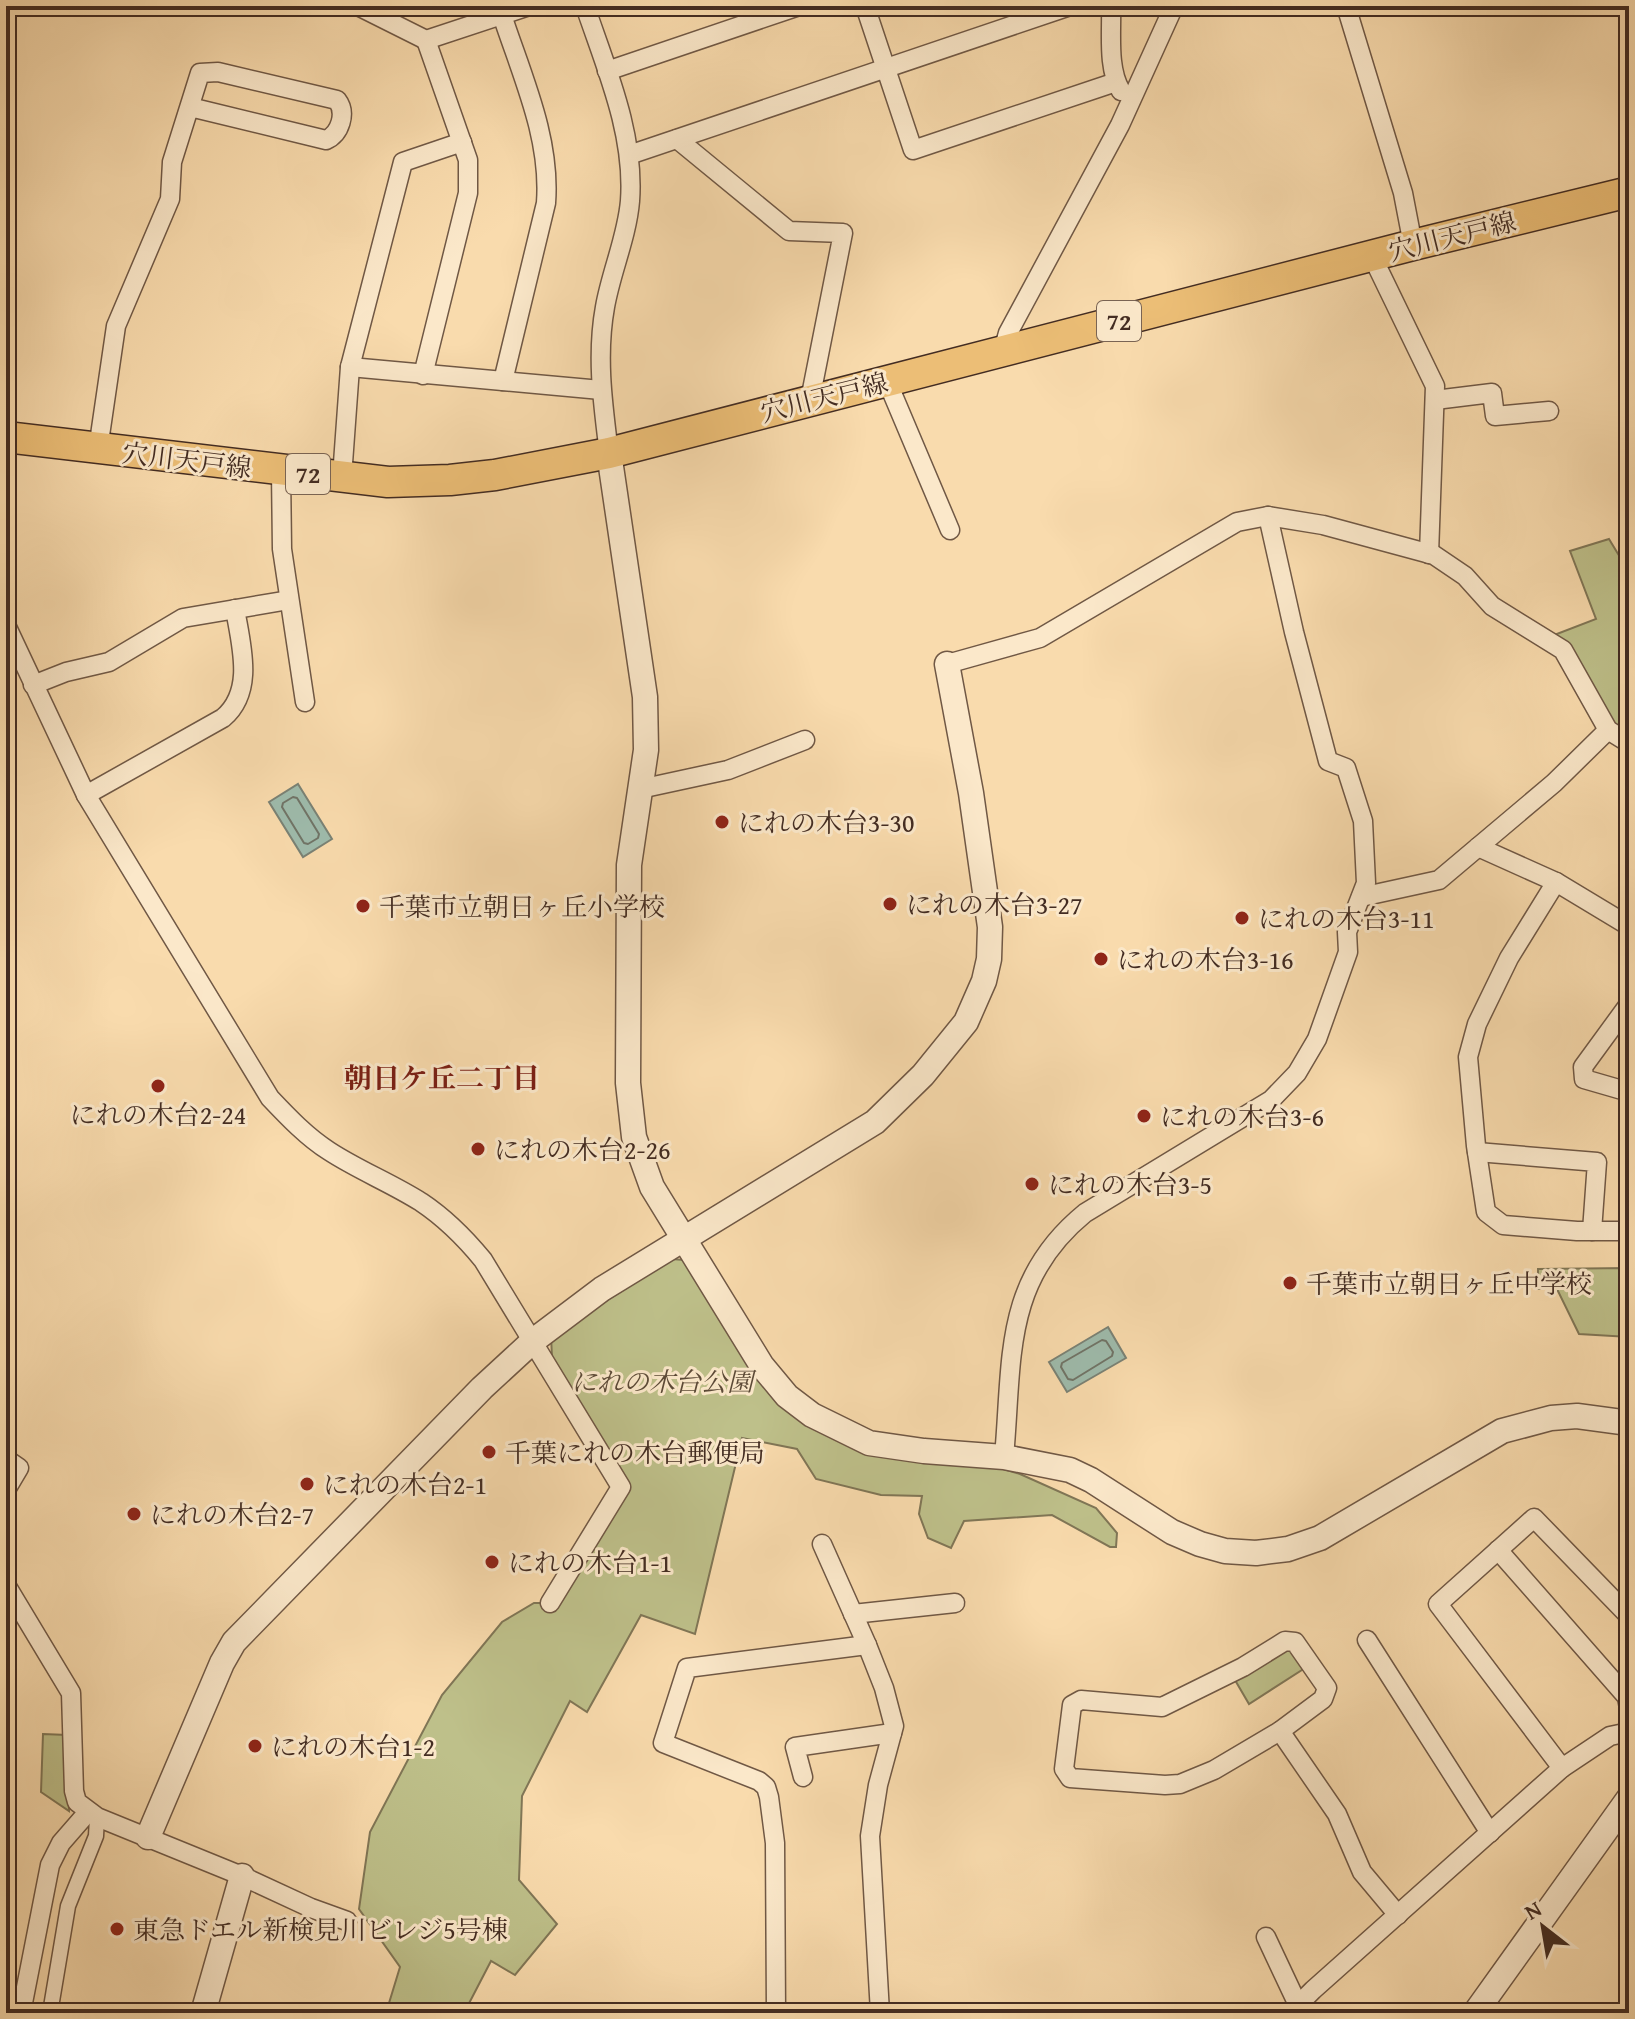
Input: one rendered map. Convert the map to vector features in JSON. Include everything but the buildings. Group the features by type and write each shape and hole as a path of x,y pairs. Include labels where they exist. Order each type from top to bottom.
{"main road":[{"name":"穴川天戸線","path":"6,437 388,482 495,475 609,453 1629,192"}],"street":[{"path":"358,6 426,40 468,160 468,193 423,375"},
{"path":"426,40 529,6"},
{"path":"585,6 625,131 629,155 630,201 602,330 601,390 645,697 646,750 629,865 628,1083 631,1119 634,1137 652,1187 762,1366 787,1396 812,1415 846,1434 869,1443 1004,1457 1070,1470 1172,1532 1225,1551 1256,1553 1288,1549 1320,1538 1502,1431 1551,1418 1577,1416 1629,1423"},
{"path":"607,71 799,6"},
{"path":"865,6 913,150 1116,82"},
{"path":"629,155 1070,6"},
{"path":"1111,6 1116,82 1129,103"},
{"path":"1003,351 1008,333 1120,125 1174,6"},
{"path":"1346,6 1403,193 1413,245"},
{"path":"502,15 537,121 547,184 546,203 503,381"},
{"path":"98,449 116,326 170,199 172,162 200,73 218,72 337,100 342,106 342,115 337,132 326,140 190,107"},
{"path":"677,139 789,231 843,233 810,400"},
{"path":"342,477 350,367 403,162 462,142"},
{"path":"1372,256 1435,386 1429,554"},
{"path":"350,367 601,390"},
{"path":"887,381 950,530"},
{"path":"1435,400 1492,393 1495,416 1549,411"},
{"path":"281,471 282,549 305,702"},
{"path":"1004,1457 1016,1320 1038,1263 1065,1230 1085,1213 1271,1100 1297,1073 1317,1039 1348,952 1347,932 1366,883 1363,821 1346,768 1328,761 1268,516"},
{"path":"148,1837 222,1663 234,1642 471,1399 533,1341 602,1289 875,1122 923,1075 966,1022 978,1000 989,959 990,927 971,793 947,664 1040,638 1237,522 1268,516 1323,525 1429,554 1465,576 1492,606 1563,650 1608,730 1629,743"},
{"path":"33,685 66,672 109,662 183,618 289,600"},
{"path":"86,795 223,718 233,708 244,676 235,609"},
{"path":"8,637 86,795 270,1098 328,1151 421,1202 448,1223 483,1260 621,1487 550,1603"},
{"path":"1361,897 1439,880 1554,783 1608,730"},
{"path":"640,789 728,770 805,740"},
{"path":"1478,847 1556,882 1629,926"},
{"path":"1556,882 1509,958 1477,1024 1468,1057 1486,1212 1503,1225 1629,1231"},
{"path":"1629,1004 1583,1067 1584,1079 1629,1092"},
{"path":"1477,1152 1597,1162 1592,1231"},
{"path":"6,1459 19,1468 6,1490"},
{"path":"1562,1768 1438,1604 1534,1518 1629,1616"},
{"path":"822,1544 867,1645 884,1688 894,1726 878,1785 870,1836 880,2013"},
{"path":"1498,1550 1627,1697 1629,1708"},
{"path":"6,1585 71,1693 77,1802 92,1814 347,1921"},
{"path":"853,1614 955,1603"},
{"path":"1367,1640 1490,1833"},
{"path":"1285,1641 1295,1642 1327,1688 1323,1699 1280,1731 1214,1770 1180,1784 1070,1778 1064,1769 1072,1705 1081,1700 1162,1707 1243,1667 1285,1641"},
{"path":"776,2013 775,1843 766,1787 759,1781 663,1743 687,1668 867,1645"},
{"path":"1280,1731 1337,1814 1362,1872 1398,1915"},
{"path":"1266,1937 1294,2009 1562,1768 1610,1736 1629,1732"},
{"path":"803,1777 795,1747 892,1733"},
{"path":"1475,2013 1629,1798"},
{"path":"21,2013 50,1865 61,1843 92,1814"},
{"path":"50,2013 68,1906 96,1836 92,1814"},
{"path":"203,2013 242,1876"}],"green space":[{"path":"1609,539 1629,572 1629,738 1614,728 1549,637 1596,619 1570,551"},
{"name":"にれの木台公園","path":"672,1259 684,1260 806,1423 1020,1474 1096,1508 1117,1533 1116,1547 1110,1547 1052,1515 964,1521 951,1548 928,1538 919,1514 922,1496 881,1495 816,1479 797,1449 742,1438 695,1634 641,1615 587,1712 570,1701 522,1796 519,1880 557,1924 515,1975 491,1961 464,2013 386,2013 400,1967 359,1909 370,1832 442,1695 502,1622 534,1603 550,1603 629,1485 552,1357 551,1336"},
{"path":"1629,1268 1629,1337 1579,1334 1557,1289 1538,1289 1538,1269"},
{"path":"1286,1649 1293,1651 1305,1668 1249,1704 1235,1680"},
{"path":"43,1734 67,1735 69,1811 41,1792"}],"water":[{"path":"298,784 332,839 303,857 269,802"},
{"path":"1108,1327 1126,1358 1067,1392 1049,1362"}],"place":[{"name":"にれの木台3-30","path":"722,822"},
{"name":"にれの木台3-27","path":"890,904"},
{"name":"千葉市立朝日ヶ丘小学校","path":"363,906"},
{"name":"にれの木台3-11","path":"1242,918"},
{"name":"にれの木台3-16","path":"1101,959"},
{"name":"にれの木台2-24","path":"158,1086"},
{"name":"にれの木台3-6","path":"1144,1116"},
{"name":"にれの木台2-26","path":"478,1149"},
{"name":"にれの木台3-5","path":"1032,1184"},
{"name":"千葉市立朝日ヶ丘中学校","path":"1290,1283"},
{"name":"千葉にれの木台郵便局","path":"489,1452"},
{"name":"にれの木台2-1","path":"307,1484"},
{"name":"にれの木台2-7","path":"134,1514"},
{"name":"にれの木台1-1","path":"492,1562"},
{"name":"にれの木台1-2","path":"255,1746"},
{"name":"東急ドエル新検見川ビレジ5号棟","path":"117,1929"}],"district":[{"name":"朝日ケ丘二丁目","path":"442,1077"}]}
